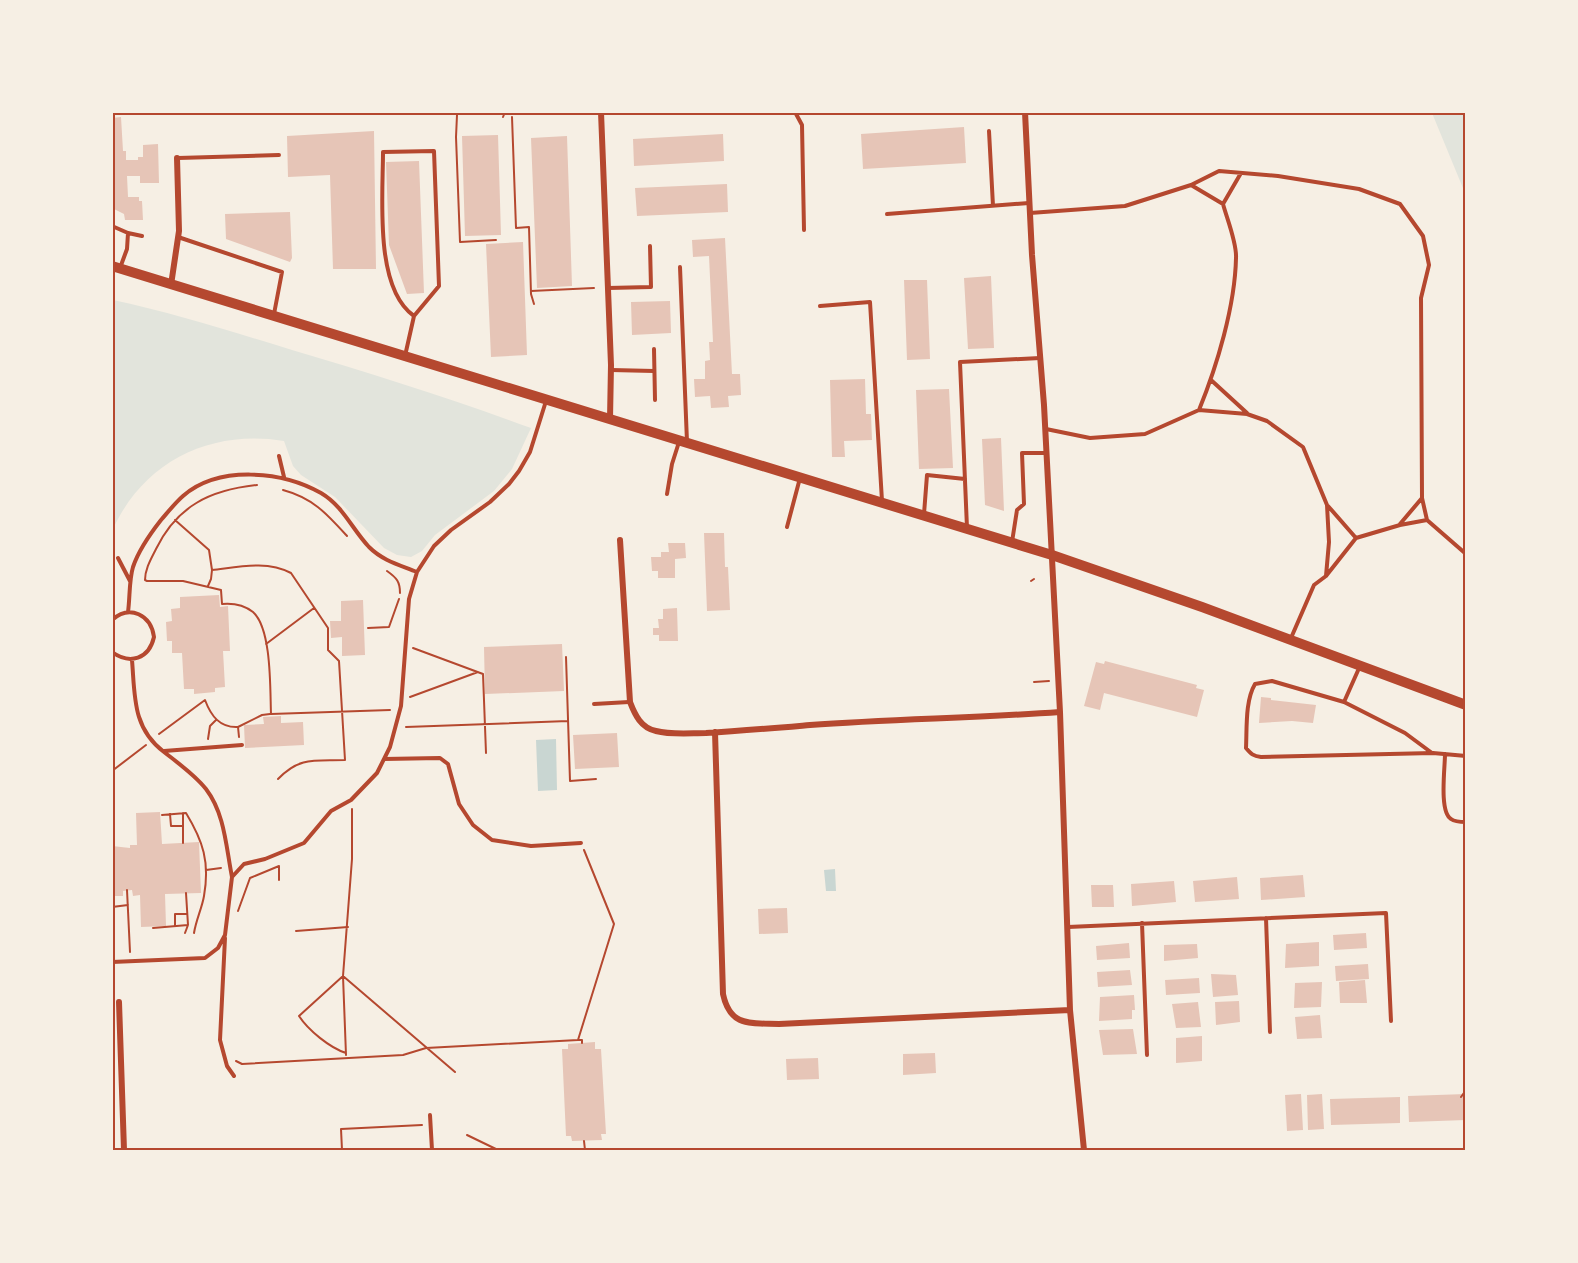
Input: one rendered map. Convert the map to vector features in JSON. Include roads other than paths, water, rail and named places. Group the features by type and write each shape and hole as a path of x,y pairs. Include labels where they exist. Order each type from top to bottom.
{"main road":[{"path":"116,268 1012,542 1291,640 1466,705"}],"street":[{"path":"601,112 611,370 610,419"},
{"path":"1025,112 1060,712 1070,1010 1084,1150"},
{"path":"171,285 178,237 177,158"},
{"path":"620,540 630,702 635,715 642,723 658,732 715,732 1060,712"},
{"path":"715,732 723,994 726,1007 731,1014 746,1022 779,1024 1070,1010"},
{"path":"119,1002 124,1150"}],"lane":[{"path":"795,112 802,125 804,230"},
{"path":"989,131 993,206"},
{"path":"405,356 414,316 439,286 434,151 383,152 384,248 387,268 404,308 414,316"},
{"path":"177,158 279,155"},
{"path":"1030,213 1125,206 1191,185 1219,171 1278,176 1359,189 1400,204 1424,236 1429,265 1420,298 1422,498 1427,520 1466,554"},
{"path":"1199,410 1211,380 1229,310 1236,256 1223,204 1241,173"},
{"path":"1191,185 1223,204"},
{"path":"887,214 1029,203"},
{"path":"112,226 142,236"},
{"path":"116,268 127,249 128,233"},
{"path":"178,237 282,272 274,316"},
{"path":"608,288 651,287 650,246"},
{"path":"667,494 672,464 683,442 680,267"},
{"path":"820,306 870,302 882,502"},
{"path":"654,349 655,400"},
{"path":"967,528 960,362 1040,358"},
{"path":"611,370 654,371"},
{"path":"1211,380 1247,414"},
{"path":"232,877 244,864 265,859 304,843 331,811 351,800 377,773 390,747 400,710 409,599 417,572 434,546 451,530 490,502 514,477 530,452 546,400"},
{"path":"1045,429 1090,438 1145,434 1199,410 1247,414 1267,421 1303,447 1327,505 1356,538"},
{"path":"1012,542 1017,510 1024,504 1022,453 1046,453"},
{"path":"279,456 284,477"},
{"path":"128,612 133,568 148,536 184,495 204,484 243,475 263,474 284,477 322,494 344,511 355,530 370,548 386,560 417,572"},
{"path":"924,515 927,475 965,479"},
{"path":"787,527 800,477"},
{"path":"1400,525 1422,498"},
{"path":"1326,576 1329,542 1327,505"},
{"path":"1291,640 1314,585 1326,576 1356,538 1427,520"},
{"path":"118,558 131,583"},
{"path":"112,620 128,612 144,616 150,622 154,638 148,652 141,657 132,660 119,657 112,652"},
{"path":"132,660 136,707 141,724 163,752 206,788 221,817 232,877 225,931 220,1040 227,1066 234,1076"},
{"path":"1344,702 1360,665"},
{"path":"1433,753 1405,733 1344,702 1272,681 1255,684 1250,694 1246,748 1254,756 1433,753 1466,756"},
{"path":"594,704 630,702"},
{"path":"163,752 241,745"},
{"path":"1445,754 1444,805 1452,820 1466,822"},
{"path":"384,759 440,758 448,764 459,804 473,825 492,840 531,846 580,843"},
{"path":"1068,927 1386,912 1391,1022"},
{"path":"1266,918 1270,1032"},
{"path":"1142,923 1147,1055"},
{"path":"112,962 205,958 218,948 225,931"},
{"path":"430,1116 432,1150"}]}
